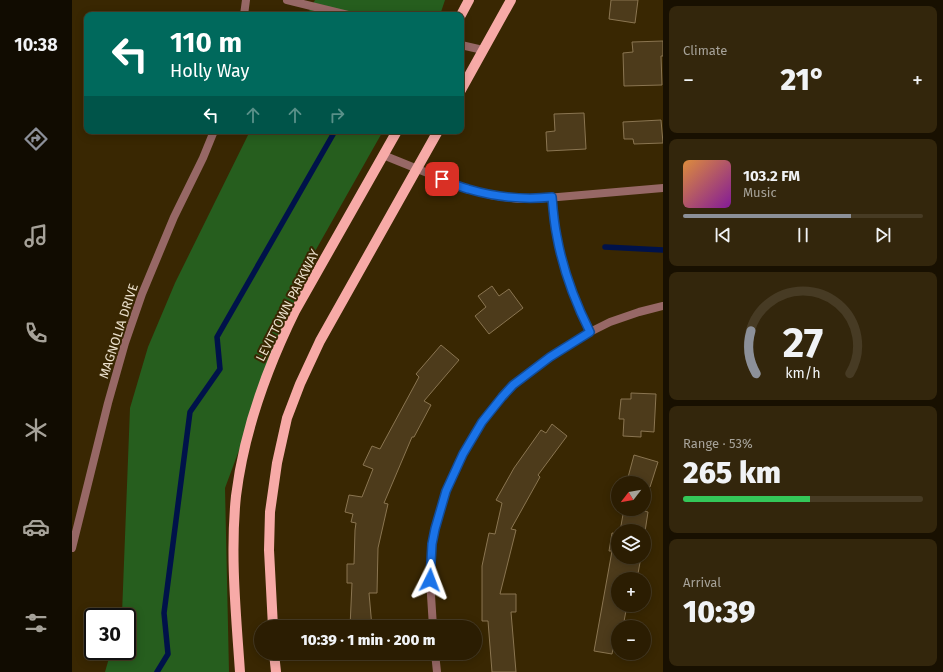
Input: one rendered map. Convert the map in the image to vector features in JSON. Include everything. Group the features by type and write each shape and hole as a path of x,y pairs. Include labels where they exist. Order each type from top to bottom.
{"main road":[{"path":"463,12 469,0"},
{"path":"464,85 511,0"},
{"name":"LEVITTOWN PARKWAY","path":"240,672 233,546 236,496 245,443 253,412 267,372 284,333 394,134"},
{"path":"273,620 270,512 277,463 287,418 300,384 320,341 436,134"},
{"path":"275,660 276,672"}],"street":[{"path":"244,12 246,0"},
{"path":"287,0 336,12"},
{"path":"464,46 483,50"},
{"name":"MAGNOLIA DRIVE","path":"72,548 108,403 125,343 145,287 174,217 204,158 213,134"},
{"path":"383,155 467,189 490,195 518,199 534,199 663,188"},
{"path":"552,197 557,236 567,276 590,332"},
{"path":"433,620 430,580 433,537 446,491 463,454 482,422 513,385 550,357 590,332 610,322 663,306"},
{"path":"435,660 436,672"}],"green space":[{"path":"315,0 445,0 441,12 309,12"},
{"path":"249,134 381,134 309,262 225,488 229,672 105,672 108,660 136,660 136,608 122,608 130,408 148,347 175,283"}],"building":[{"path":"611,0 638,0 635,23 609,19"},
{"path":"663,41 663,56 661,56 662,85 624,86 623,53 633,52 632,42"},
{"path":"584,113 586,149 547,151 546,132 555,131 554,114"},
{"path":"661,120 663,143 634,144 633,139 624,139 623,122"},
{"path":"492,286 499,296 509,289 523,308 489,334 475,316 486,307 478,296"},
{"path":"441,345 459,360 424,401 431,405 414,437 412,437 384,503 388,504 378,548 377,593 369,593 371,620 350,620 352,583 347,583 347,564 354,564 356,523 351,522 353,514 345,512 349,495 362,497 373,469 363,465 372,446 380,449 419,377 416,374"},
{"path":"631,393 656,394 654,432 641,431 641,437 623,436 624,419 619,419 621,399 631,399"},
{"path":"552,424 567,436 538,475 540,477 511,529 516,530 500,594 516,594 516,612 511,612 516,672 492,672 488,621 482,621 482,566 489,533 495,534 502,503 496,500 514,468 541,430 546,433"},
{"path":"634,455 658,462 651,484 651,476 628,476"},
{"path":"623,516 647,516 646,524 621,524"},
{"path":"611,539 611,551 609,551"},
{"path":"611,557 611,564 640,564 638,572 611,572 611,612 626,612 624,620 611,620 611,654 594,651"}],"waterway":[{"path":"157,672 168,654 164,613 190,412 220,369 217,337 333,134"},
{"path":"605,247 663,250"}],"route":[{"path":"430,580 432,544 446,491 463,454 482,422 513,385 550,357 590,332 567,276 557,236 552,197 518,199 490,195 467,189 442,179"}]}
